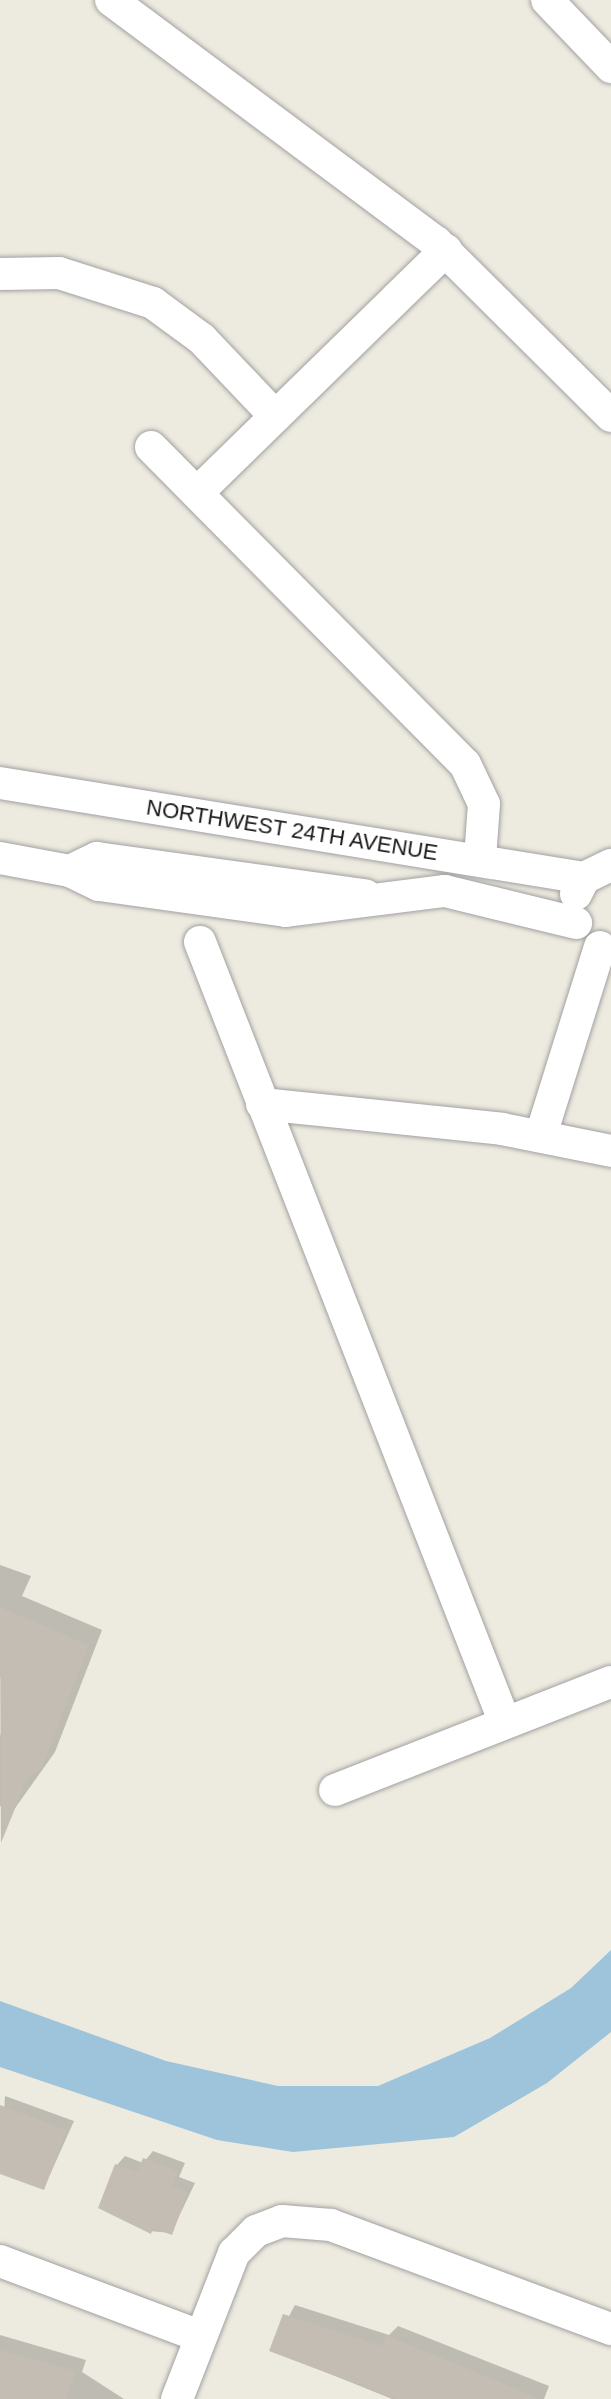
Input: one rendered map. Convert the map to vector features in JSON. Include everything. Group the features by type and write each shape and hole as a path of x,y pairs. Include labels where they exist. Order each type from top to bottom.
{"street":[{"path":"111,0 446,250 611,416"},
{"path":"547,0 611,67"},
{"path":"197,493 446,250"},
{"path":"0,274 59,273 153,303 202,339 274,415"},
{"path":"151,447 465,764 484,804 480,859"},
{"name":"NORTHWEST 24TH AVENUE","path":"0,783 480,859 598,871"},
{"path":"293,883 303,831"},
{"name":"NORTHWEST 24TH AVENUE","path":"0,858 70,871 99,885 286,911 327,910 373,897"},
{"name":"NORTHWEST 24TH AVENUE","path":"70,871 97,858 293,883 373,897 469,894 576,923"},
{"path":"541,1135 606,948 576,923 574,899 598,871"},
{"path":"200,942 505,1723"},
{"path":"262,1104 541,1135 611,1151"},
{"path":"335,1790 611,1682"},
{"path":"177,2399 234,2253 266,2226 292,2219 331,2225 611,2329"},
{"path":"0,2261 200,2336"}],"water":[{"path":"611,1950 611,2032 547,2083 454,2137 293,2152 217,2140 0,2067 0,2001 166,2061 278,2086 378,2086 490,2038 571,1988"}],"building":[{"path":"0,1607 89,1645 42,1768 27,1779 1,1843"},
{"path":"0,2105 67,2130 44,2190 0,2174"},
{"path":"143,2158 178,2171 172,2186 188,2192 172,2235 153,2228 151,2234 98,2208 115,2164 137,2172"},
{"path":"283,2314 382,2346 386,2335 540,2399 396,2399 269,2351"},
{"path":"0,2350 76,2371 66,2399 0,2399"}]}
